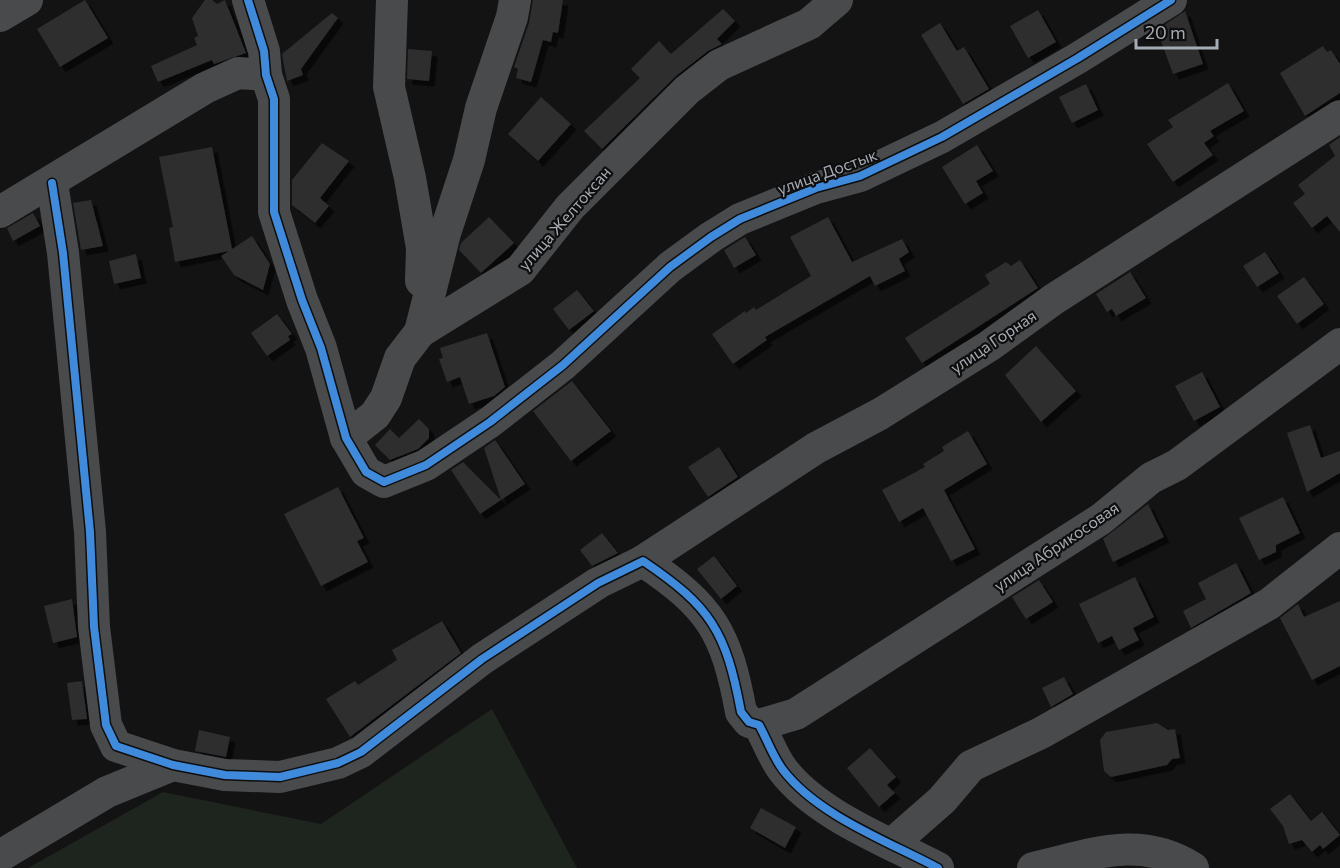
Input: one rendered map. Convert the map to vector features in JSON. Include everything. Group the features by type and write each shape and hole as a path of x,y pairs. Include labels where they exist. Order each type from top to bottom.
{"street":[{"path":"0,16 27,0"},
{"path":"248,0 264,51 266,75 274,99 274,212 302,300 321,348 346,438"},
{"path":"392,0 389,87 410,178 422,248 420,333"},
{"path":"420,333 445,233 469,159 484,98 512,17 515,0"},
{"name":"улица Желтоксан","path":"346,438 375,415 386,398 400,358 420,333 520,270 570,207 646,129 703,78 730,60 809,24 837,0"},
{"name":"улица Достык","path":"346,438 366,472 384,482 426,465 490,422 562,365 670,267 711,237 758,211 816,188 860,176 942,137 1078,58 1171,0"},
{"path":"0,212 52,183 205,88 238,73 266,75"},
{"name":"улица Горная","path":"52,183 63,253 90,532 94,627 106,725 116,746 173,765 225,775 280,777 338,763 361,752 420,709 482,659 598,583 643,561 816,448 880,414 989,346 1054,299 1340,116"},
{"name":"улица Абрикосовая","path":"759,725 796,714 1101,519 1151,478 1177,465 1340,344"},
{"path":"893,843 942,800 971,766 1041,733 1269,604 1340,548"},
{"path":"643,561 676,583 703,610 720,634 741,712 749,722 759,725 783,770 815,801 874,836 893,843 938,868"},
{"path":"0,856 107,792 173,765"},
{"path":"1033,868 1132,848 1163,852 1193,868"}],"shaded area":[{"path":"492,709 577,868 28,868 163,792 321,824"}],"building":[{"path":"85,0 108,38 60,67 37,29"},
{"path":"205,0 212,0 217,4 225,0 246,53 214,64 212,60 158,82 151,66 197,45 194,38 198,36 192,18"},
{"path":"533,0 563,0 558,33 553,32 551,42 543,40 531,82 516,78 518,69 514,67 529,23"},
{"path":"723,9 735,21 717,39 722,44 708,51 676,76 602,149 584,131 640,78 631,69 659,41 671,54"},
{"path":"1038,10 1056,42 1028,58 1010,26"},
{"path":"1185,11 1203,64 1173,74 1157,30"},
{"path":"332,13 338,18 301,69 303,75 287,81 282,54"},
{"path":"940,23 957,51 964,47 989,89 963,104 921,35"},
{"path":"1323,46 1327,52 1331,50 1340,64 1340,93 1305,116 1280,73"},
{"path":"408,49 432,51 429,81 407,79"},
{"path":"1228,83 1244,111 1210,131 1214,136 1204,143 1213,155 1173,182 1147,144 1173,127 1168,120"},
{"path":"1086,84 1098,110 1072,123 1059,97"},
{"path":"541,97 571,124 538,161 508,134"},
{"path":"1340,137 1340,232 1327,216 1312,228 1293,203 1305,194 1298,185 1335,156 1329,145"},
{"path":"322,143 349,161 320,198 329,206 315,223 292,205 292,180"},
{"path":"977,145 993,171 976,181 983,193 965,204 942,167"},
{"path":"212,147 232,249 252,236 270,264 263,290 234,275 221,256 229,251 175,262 169,228 173,227 159,157"},
{"path":"91,200 103,246 81,250 73,203"},
{"path":"33,213 40,226 13,241 7,228"},
{"path":"489,217 514,243 481,273 459,250 461,243"},
{"path":"828,217 852,262 902,239 909,252 899,259 905,271 875,286 870,276 765,337 767,340 733,364 712,334 745,311 746,313 754,307 756,310 811,276 790,237"},
{"path":"745,237 756,255 734,268 724,250"},
{"path":"1265,252 1279,273 1257,287 1243,266"},
{"path":"136,254 141,278 114,284 109,261"},
{"path":"1020,260 1038,288 922,363 905,338 990,284 985,275 1006,262 1011,266"},
{"path":"1130,272 1146,298 1116,316 1112,309 1107,312 1096,294"},
{"path":"1304,277 1324,304 1297,324 1277,296"},
{"path":"577,290 594,311 569,330 553,309"},
{"path":"277,314 292,334 288,336 290,340 267,356 251,333"},
{"path":"487,333 505,387 494,396 469,404 460,377 447,382 439,359 443,358 440,348"},
{"path":"1036,346 1076,391 1041,422 1005,375"},
{"path":"1202,372 1220,407 1194,421 1175,386"},
{"path":"572,381 611,431 571,461 533,411"},
{"path":"419,419 429,429 429,438 418,449 390,460 375,445 390,429 399,438"},
{"path":"1310,425 1321,458 1340,451 1340,473 1307,492 1287,433"},
{"path":"968,431 987,464 944,490 975,549 951,561 923,508 899,522 882,490 925,467 923,464 944,451 942,447"},
{"path":"495,440 525,484 501,500 484,448"},
{"path":"719,447 738,477 708,497 688,467"},
{"path":"463,462 501,500 480,514 451,470"},
{"path":"338,487 364,538 357,541 368,562 321,586 284,514"},
{"path":"1283,497 1300,533 1276,545 1276,552 1259,560 1239,518"},
{"path":"1148,504 1164,537 1113,562 1103,539"},
{"path":"602,533 618,553 592,566 580,550"},
{"path":"714,556 737,586 721,599 697,569"},
{"path":"1236,563 1251,593 1191,628 1183,611 1206,599 1198,583"},
{"path":"1135,577 1154,617 1133,628 1139,640 1119,650 1112,636 1098,643 1079,604"},
{"path":"1039,580 1053,602 1026,619 1012,597"},
{"path":"72,599 77,637 53,643 44,606"},
{"path":"1340,601 1340,666 1312,680 1280,618 1298,604 1304,617"},
{"path":"442,621 461,653 350,737 326,699 355,681 358,685 397,660 392,650"},
{"path":"1064,677 1073,694 1051,707 1042,688"},
{"path":"82,681 87,719 72,720 67,683"},
{"path":"1157,723 1168,730 1175,729 1180,758 1172,759 1167,765 1111,777 1104,771 1100,740 1106,732"},
{"path":"199,730 230,737 226,757 195,751"},
{"path":"870,748 896,777 887,785 895,793 879,807 847,768"},
{"path":"1290,794 1311,821 1322,812 1340,835 1323,849 1320,845 1312,852 1302,840 1289,844 1283,826 1270,809"},
{"path":"761,808 796,827 785,848 750,828"}],"cycle path":[{"path":"248,0 264,51 266,75 274,99 274,212 302,300 321,348 346,438 366,472 384,482 426,465 490,422 563,365 670,267 740,219 816,188 860,176 942,137 1078,58 1171,0"},
{"path":"52,183 63,253 90,532 94,627 106,725 116,746 173,765 225,775 280,777 338,763 361,752 482,659 598,583 643,561 685,593 712,623 729,661 741,712 749,722 759,725 779,765 797,786 834,814 938,868"}]}
